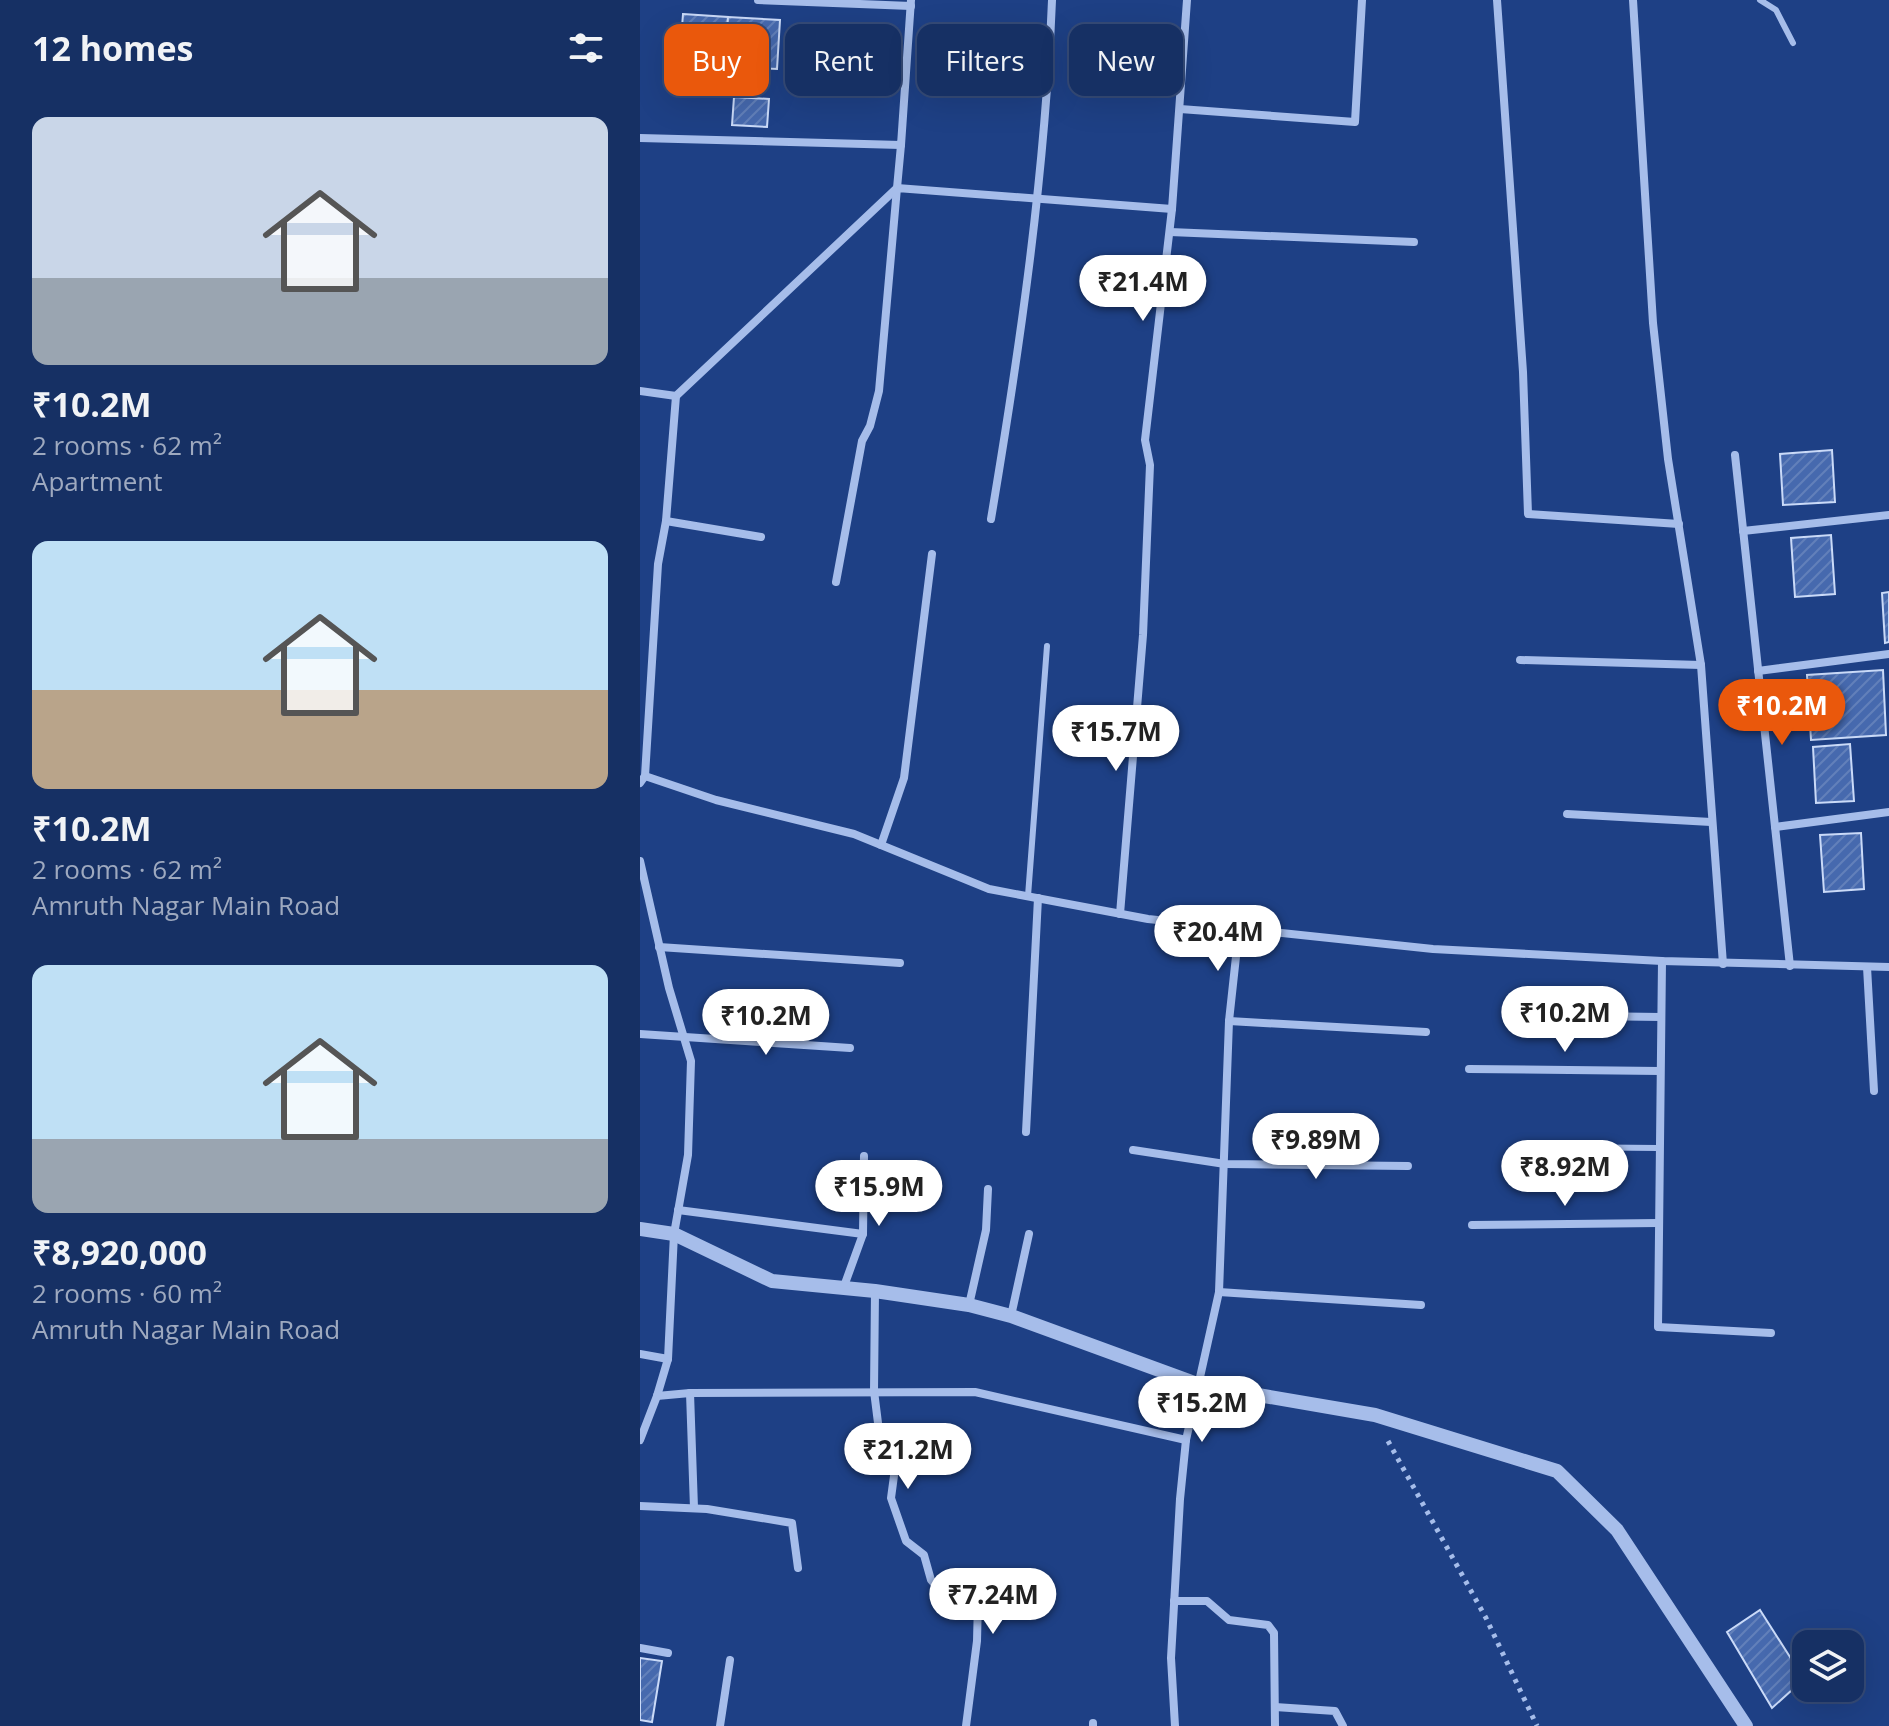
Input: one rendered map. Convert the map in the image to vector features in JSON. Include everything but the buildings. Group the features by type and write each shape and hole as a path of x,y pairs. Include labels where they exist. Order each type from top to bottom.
{"street":[{"path":"758,0 911,3 879,391 870,426 862,441 836,582"},
{"path":"991,519 1022,333 1048,96 1052,0"},
{"path":"1120,914 1143,635 1150,465 1145,440 1170,232 1187,0"},
{"path":"1180,109 1355,122 1362,0"},
{"path":"1497,0 1523,372 1528,514 1679,524"},
{"path":"1633,0 1653,323 1668,459 1701,665 1723,964"},
{"path":"640,138 901,145"},
{"path":"1172,209 897,188 676,396 666,521 658,564 643,780 854,834 989,889 1120,914 1433,949 1723,964 1889,967"},
{"path":"1170,232 1414,242"},
{"path":"640,391 676,396"},
{"path":"1735,455 1790,966"},
{"path":"1743,531 1889,515"},
{"path":"666,521 761,537"},
{"path":"881,845 904,778 932,554"},
{"path":"1758,671 1889,654"},
{"path":"1520,660 1701,665"},
{"path":"1775,827 1889,812"},
{"path":"1567,814 1711,822"},
{"path":"640,861 659,947 691,1061 689,1140 674,1234 668,1359 640,1440"},
{"path":"1026,1132 1033,897"},
{"path":"1175,1726 1171,1658 1180,1499 1186,1440 1219,1292 1229,1021 1239,929"},
{"path":"659,947 900,963"},
{"path":"1662,961 1658,1327 1771,1333"},
{"path":"1867,967 1874,1091"},
{"path":"1586,1016 1661,1017"},
{"path":"1229,1021 1426,1032"},
{"path":"640,1034 850,1048"},
{"path":"1469,1069 1660,1071"},
{"path":"1133,1150 1225,1164 1408,1166"},
{"path":"843,1290 863,1234 864,1156"},
{"path":"969,1305 986,1230 988,1189"},
{"path":"678,1210 863,1234"},
{"path":"1472,1225 1658,1223"},
{"path":"640,1229 674,1234 772,1281 875,1291 969,1305 1011,1316 1200,1385 1375,1415 1557,1471 1617,1530 1746,1726"},
{"path":"1011,1316 1029,1234"},
{"path":"875,1291 874,1391 880,1439 896,1461 891,1498 906,1541 924,1555 931,1580 943,1594 978,1601 977,1641 966,1726"},
{"path":"1219,1292 1421,1305"},
{"path":"640,1354 668,1359"},
{"path":"657,1396 690,1393 975,1392 1186,1440"},
{"path":"690,1393 694,1508"},
{"path":"640,1506 694,1508 792,1523 798,1568"},
{"path":"1174,1601 1207,1601 1229,1620 1268,1625 1274,1633 1275,1726"},
{"path":"640,1648 668,1653"},
{"path":"720,1726 730,1660"},
{"path":"1275,1707 1335,1711 1343,1726"}],"lane":[{"path":"1760,0 1776,10 1793,43"},
{"path":"1033,897 1047,646"},
{"path":"1550,1147 1658,1148"}],"path":[{"path":"1375,1415 1411,1486 1486,1618 1537,1726"}]}
